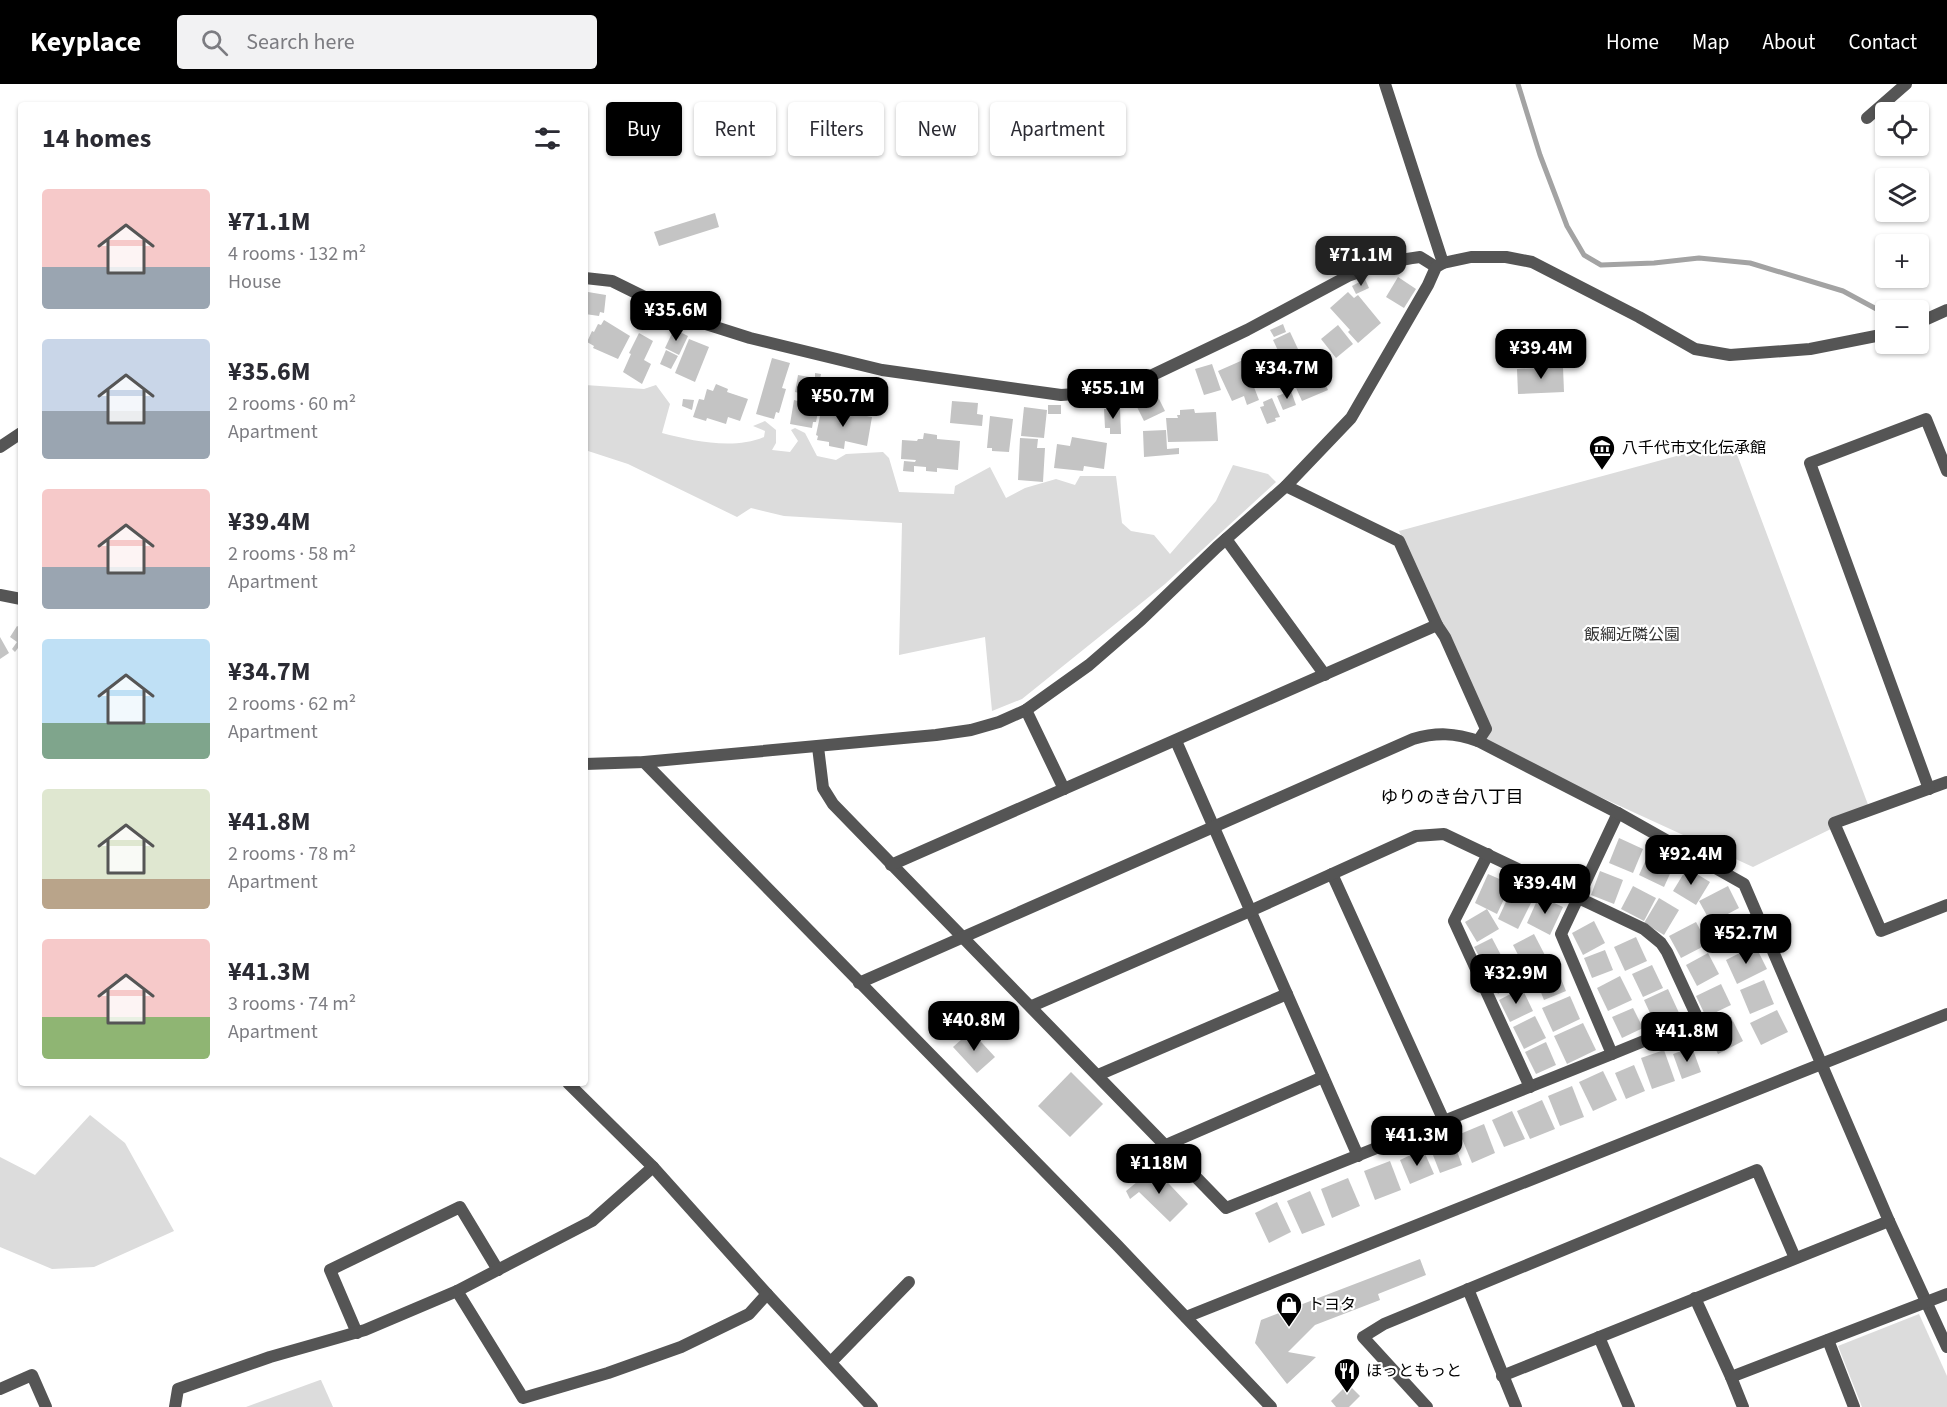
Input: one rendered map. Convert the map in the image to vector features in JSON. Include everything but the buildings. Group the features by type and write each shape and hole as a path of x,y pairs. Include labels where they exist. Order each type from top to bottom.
{"street":[{"path":"588,764 644,762 818,747 971,730 999,722 1026,710 1089,665 1286,486 1351,418 1439,265 1385,84"},
{"path":"1867,118 1906,84"},
{"path":"588,278 612,281 687,318 750,338 882,370 1061,395 1119,392 1247,330 1348,276 1395,260 1420,257 1439,265 1471,257 1506,257 1532,262 1639,317 1695,349 1730,355 1810,349 1875,336"},
{"path":"1929,318 1947,310"},
{"path":"1929,789 1809,462 1926,419 1946,467"},
{"path":"0,447 18,435"},
{"path":"1286,486 1399,541 1486,729 1478,741"},
{"path":"1226,539 1324,675"},
{"path":"0,595 18,598"},
{"path":"891,865 1437,626"},
{"path":"1026,710 1064,789"},
{"path":"859,983 1413,739 1443,733 1462,735 1618,813 1744,884 1889,1221 1947,1347"},
{"path":"1176,741 1358,1156"},
{"path":"818,747 823,788 833,804 1226,1208 1698,1019 1667,952 1661,943 1644,929 1444,834 1424,834 1032,1006"},
{"path":"644,762 1271,1407"},
{"path":"1947,782 1834,823 1881,931 1947,905"},
{"path":"1612,1054 1561,934 1618,813"},
{"path":"1488,854 1454,921 1530,1087"},
{"path":"1332,874 1444,1121"},
{"path":"1098,1075 1287,994"},
{"path":"1186,1317 1947,1014"},
{"path":"1166,1145 1323,1077"},
{"path":"571,1086 653,1167 872,1407"},
{"path":"175,1407 178,1389 270,1357 357,1333 457,1291 592,1221 653,1167"},
{"path":"1427,1407 1363,1337 1384,1324 1757,1170 1795,1258"},
{"path":"357,1333 330,1270 460,1207 498,1270"},
{"path":"1502,1376 1889,1221"},
{"path":"831,1362 909,1282"},
{"path":"1468,1289 1516,1407"},
{"path":"457,1291 523,1398 681,1347 750,1314 767,1294"},
{"path":"1731,1377 1947,1294"},
{"path":"1695,1298 1743,1407"},
{"path":"1599,1337 1629,1407"},
{"path":"1828,1340 1854,1407"},
{"path":"0,1389 32,1374 46,1407"}],"green space":[{"path":"588,385 644,389 656,385 670,404 662,433 674,436 726,444 752,441 764,437 765,431 753,426 765,421 776,430 776,443 772,450 790,452 798,441 791,430 795,428 805,433 817,456 836,460 846,454 883,452 889,458 899,492 954,494 955,486 990,467 1006,498 1025,488 1056,479 1075,485 1080,476 1116,476 1122,523 1131,531 1154,535 1170,554 1216,501 1233,465 1268,474 1276,482 1165,584 1022,699 992,711 985,637 899,655 902,523 784,516 751,508 737,517 628,464 588,451"},
{"name":"飯綱近隣公園","path":"1732,441 1870,810 1753,867 1478,741 1488,730 1399,531"},
{"path":"90,1115 125,1143 174,1231 94,1267 52,1269 0,1247 0,1157 35,1175"},
{"path":"1919,1314 1947,1376 1947,1407 1862,1407 1838,1346"},
{"path":"320,1380 333,1407 246,1407"}],"waterway":[{"path":"1518,84 1540,155 1567,226 1584,255 1601,265 1699,258 1750,263 1843,291 1875,308"}],"place":[{"name":"八千代市文化伝承館","path":"1602,471"},
{"name":"トヨタ","path":"1289,1328"},
{"name":"ほっともっと","path":"1347,1394"}],"district":[{"name":"ゆりのき台八丁目","path":"1452,797"}]}
